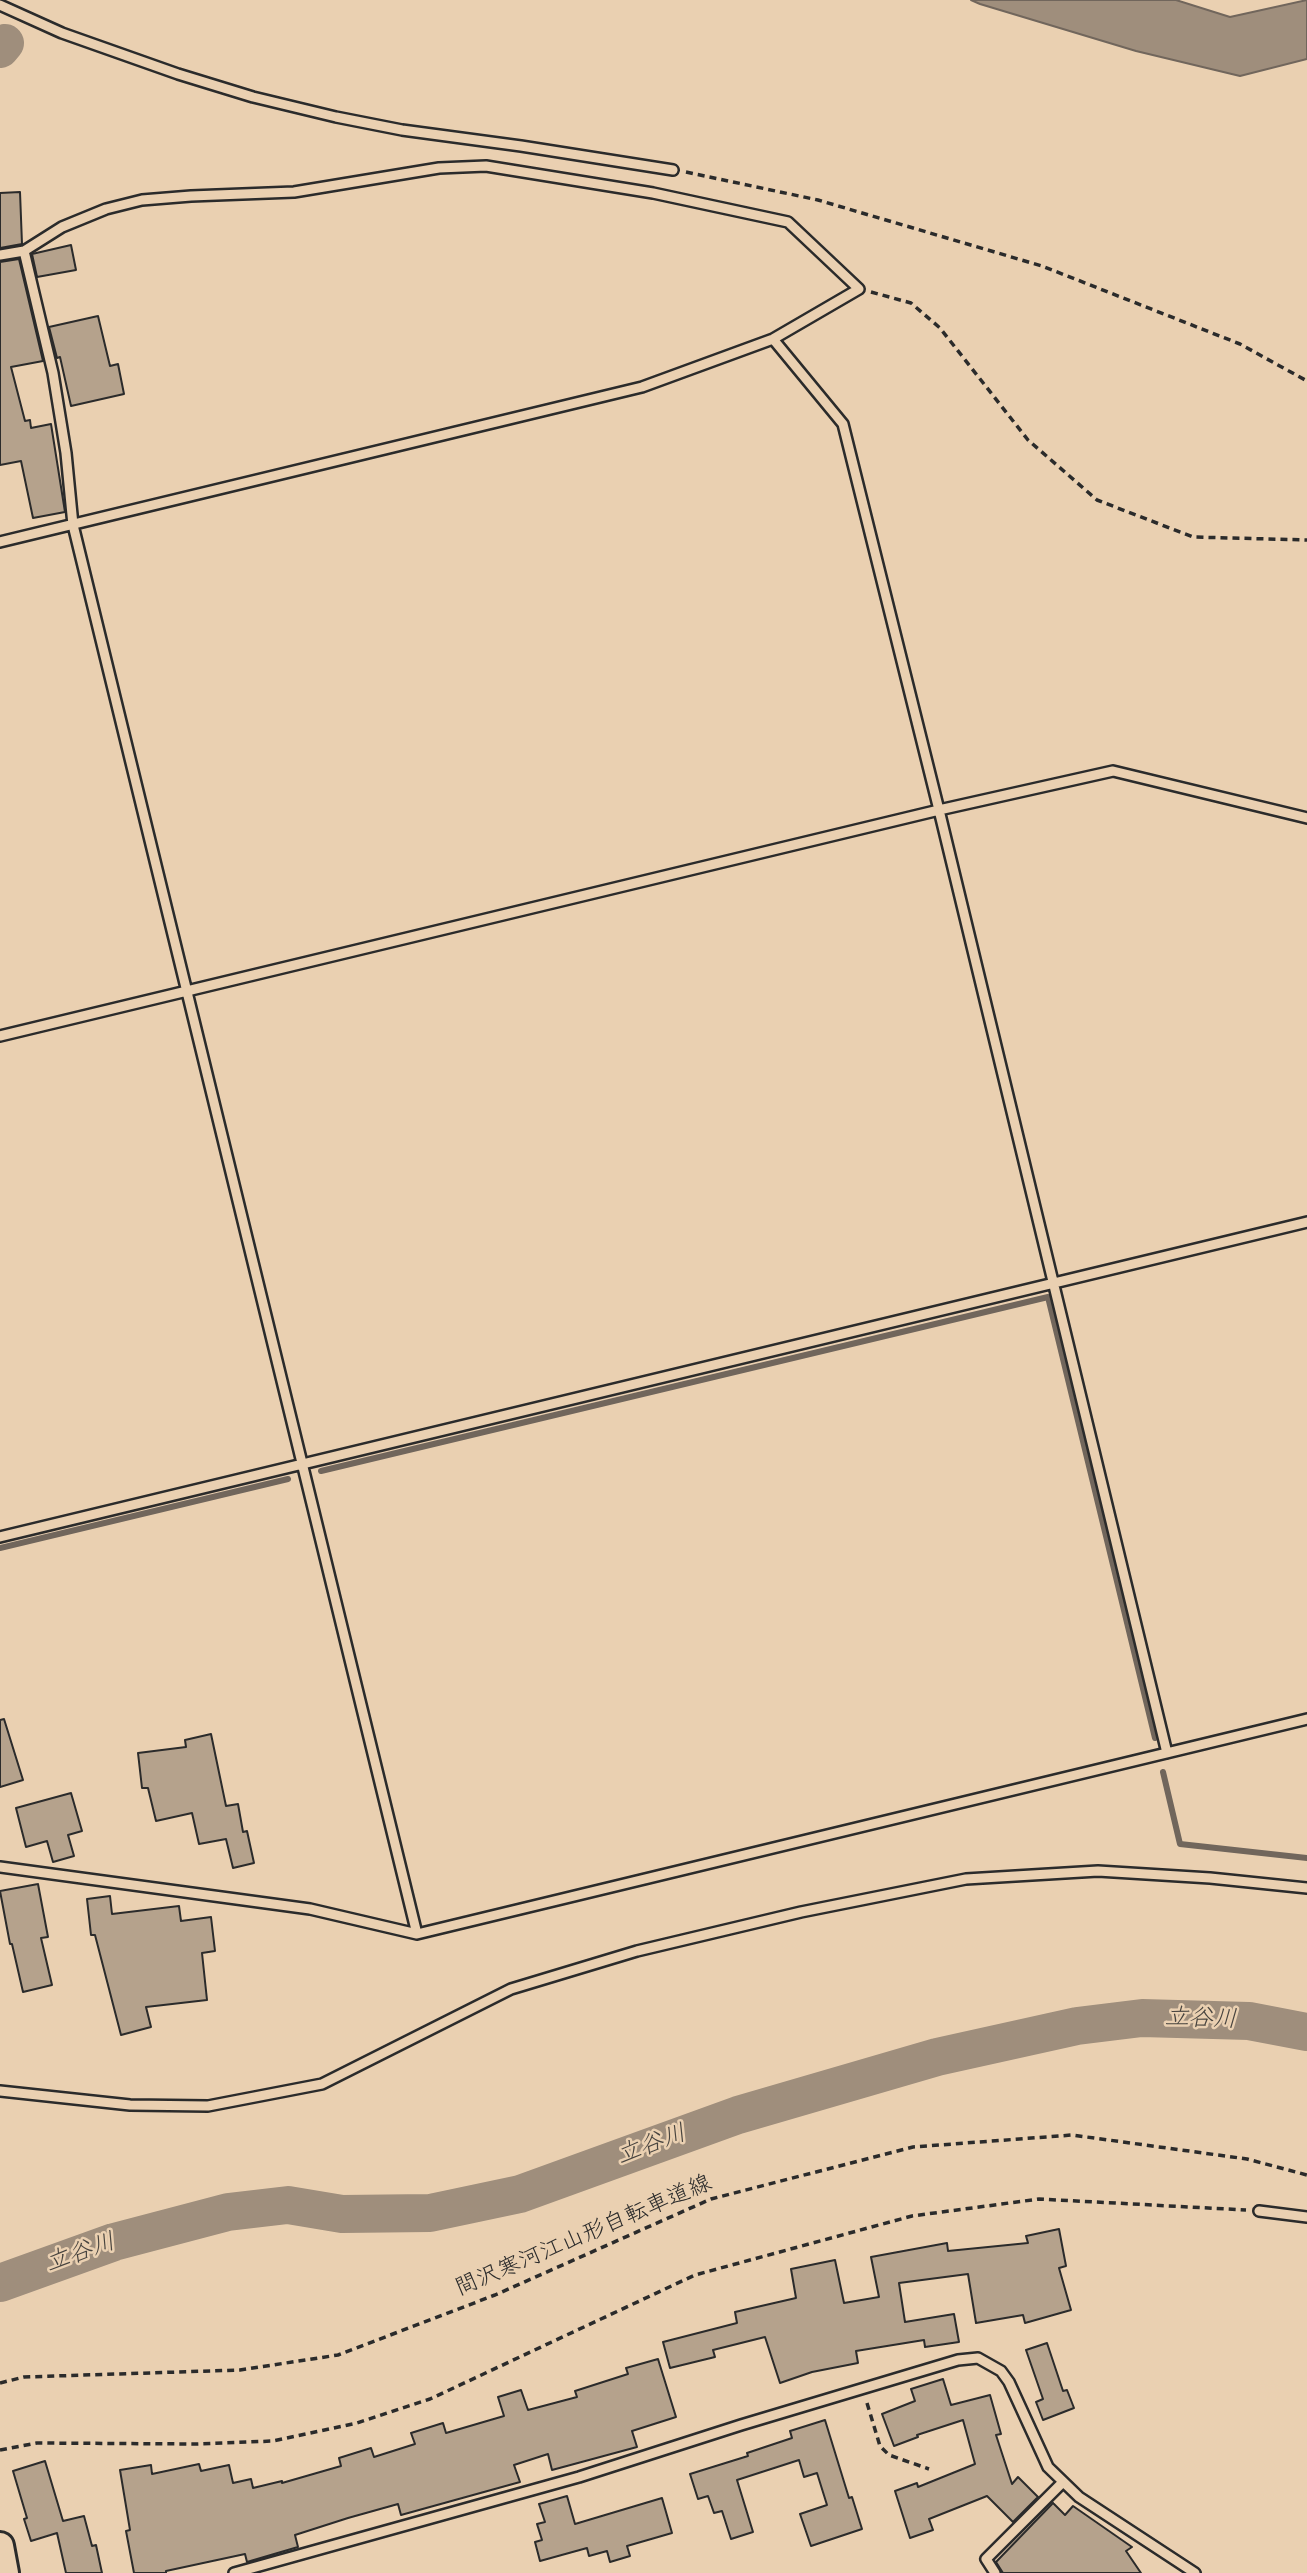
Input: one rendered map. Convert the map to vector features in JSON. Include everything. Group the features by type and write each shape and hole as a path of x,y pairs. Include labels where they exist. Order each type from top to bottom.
{"street":[{"path":"0,2546 5,2573"}],"lane":[{"path":"0,5 62,33 253,97 402,130 673,170"},
{"path":"0,255 24,251 62,227 106,209 142,200 294,192 439,168 486,166 653,193 788,222 859,289 773,339 642,387 0,542"},
{"path":"24,251 53,373 66,453 73,525 417,1934"},
{"path":"773,339 843,424 1167,1753"},
{"path":"0,1036 939,810 1114,771 1307,818"},
{"path":"0,1537 1307,1222"},
{"path":"0,1867 310,1909 417,1934 1307,1719"},
{"path":"0,2091 130,2105 208,2106 322,2084 511,1989 637,1951 801,1912 966,1879 1098,1871 1210,1878 1307,1888"},
{"path":"1259,2211 1307,2217"},
{"path":"234,2573 579,2477 958,2360 978,2358 1001,2371 1009,2382 1048,2467 1063,2482 1079,2497 1195,2573"},
{"path":"995,2573 986,2559 1063,2482"}],"path":[{"path":"673,170 818,200 1042,266 1240,344 1307,381"},
{"path":"859,289 911,303 940,328 1028,440 1097,500 1193,537 1307,540"},
{"name":"間沢寒河江山形自転車道線","path":"0,2383 24,2377 240,2370 338,2355 495,2295 710,2199 913,2147 1072,2135 1247,2159 1307,2175"},
{"path":"0,2450 37,2443 197,2444 273,2441 357,2423 430,2399 695,2275 912,2216 1039,2199 1259,2211"},
{"path":"863,2389 880,2446 889,2455 929,2469"}],"shaded area":[{"path":"971,0 1176,0 1230,17 1307,0 1307,59 1240,76 1136,51"}],"building":[{"path":"20,192 22,244 0,248 0,193"},
{"path":"71,245 76,270 37,277 32,254"},
{"path":"19,259 43,361 11,367 25,421 30,420 31,428 51,424 65,512 33,518 21,461 0,465 0,262"},
{"path":"98,316 110,366 118,364 124,394 71,406 60,357 57,358 49,327"},
{"path":"4,1719 23,1780 0,1787 0,1720"},
{"path":"211,1734 226,1806 238,1804 243,1832 247,1831 254,1863 233,1868 226,1839 199,1844 192,1813 156,1821 148,1788 142,1788 138,1753 186,1747 185,1740"},
{"path":"71,1793 82,1831 68,1835 74,1856 53,1862 47,1841 26,1847 16,1808"},
{"path":"38,1884 48,1937 41,1938 52,1985 23,1992 0,1891"},
{"path":"110,1896 112,1914 179,1906 181,1921 211,1917 215,1951 202,1953 207,2000 146,2007 151,2027 121,2035 95,1935 91,1935 87,1899"},
{"path":"1059,2229 1066,2266 1059,2268 1071,2310 1025,2323 1023,2315 976,2323 968,2274 899,2283 905,2322 954,2314 959,2342 925,2347 924,2340 856,2351 858,2363 812,2372 780,2383 765,2337 713,2350 715,2357 670,2368 663,2342 737,2323 735,2312 796,2298 791,2269 835,2260 844,2303 879,2297 871,2257 947,2243 948,2251 1028,2243 1026,2236"},
{"path":"1047,2343 1063,2391 1067,2390 1074,2408 1043,2420 1036,2402 1043,2399 1026,2350"},
{"path":"658,2359 676,2417 632,2431 637,2447 552,2470 548,2454 514,2465 520,2482 401,2515 398,2504 348,2518 295,2535 298,2547 247,2562 245,2554 166,2573 134,2573 126,2531 130,2530 120,2470 151,2465 152,2474 199,2464 201,2471 229,2465 233,2483 251,2479 253,2488 282,2483 341,2466 339,2458 371,2448 374,2457 415,2444 411,2433 443,2423 446,2433 504,2416 498,2397 521,2390 528,2410 577,2397 575,2391 628,2374 626,2368"},
{"path":"943,2379 951,2405 990,2395 1001,2434 996,2435 1012,2484 1018,2477 1038,2497 1013,2522 987,2496 929,2519 933,2530 910,2538 895,2491 917,2483 918,2487 975,2464 963,2420 917,2435 918,2437 894,2446 882,2414 915,2401 911,2389"},
{"path":"825,2420 849,2498 852,2497 862,2529 811,2546 800,2514 827,2505 817,2473 804,2477 799,2460 737,2480 753,2532 731,2539 722,2511 714,2513 708,2496 698,2499 690,2474 748,2456 747,2453 792,2438 790,2431"},
{"path":"45,2461 63,2521 84,2516 92,2546 96,2545 102,2573 66,2573 57,2533 31,2541 13,2471"},
{"path":"567,2496 575,2524 662,2498 672,2533 627,2546 630,2556 610,2562 607,2551 589,2556 587,2548 540,2561 535,2542 542,2540 537,2524 545,2522 539,2504"},
{"path":"1053,2503 1065,2515 1073,2506 1132,2547 1126,2551 1141,2573 1003,2573 996,2562"}],"waterway":[{"path":"0,49 5,43"},
{"path":"321,1471 1048,1297 1155,1738"},
{"path":"0,1548 288,1479"},
{"path":"1163,1772 1180,1844 1307,1858"},
{"name":"立谷川","path":"0,2283 114,2242 228,2212 288,2205 342,2214 430,2213 520,2194 738,2115 937,2057 1077,2026 1142,2018 1249,2021 1307,2032"}]}
